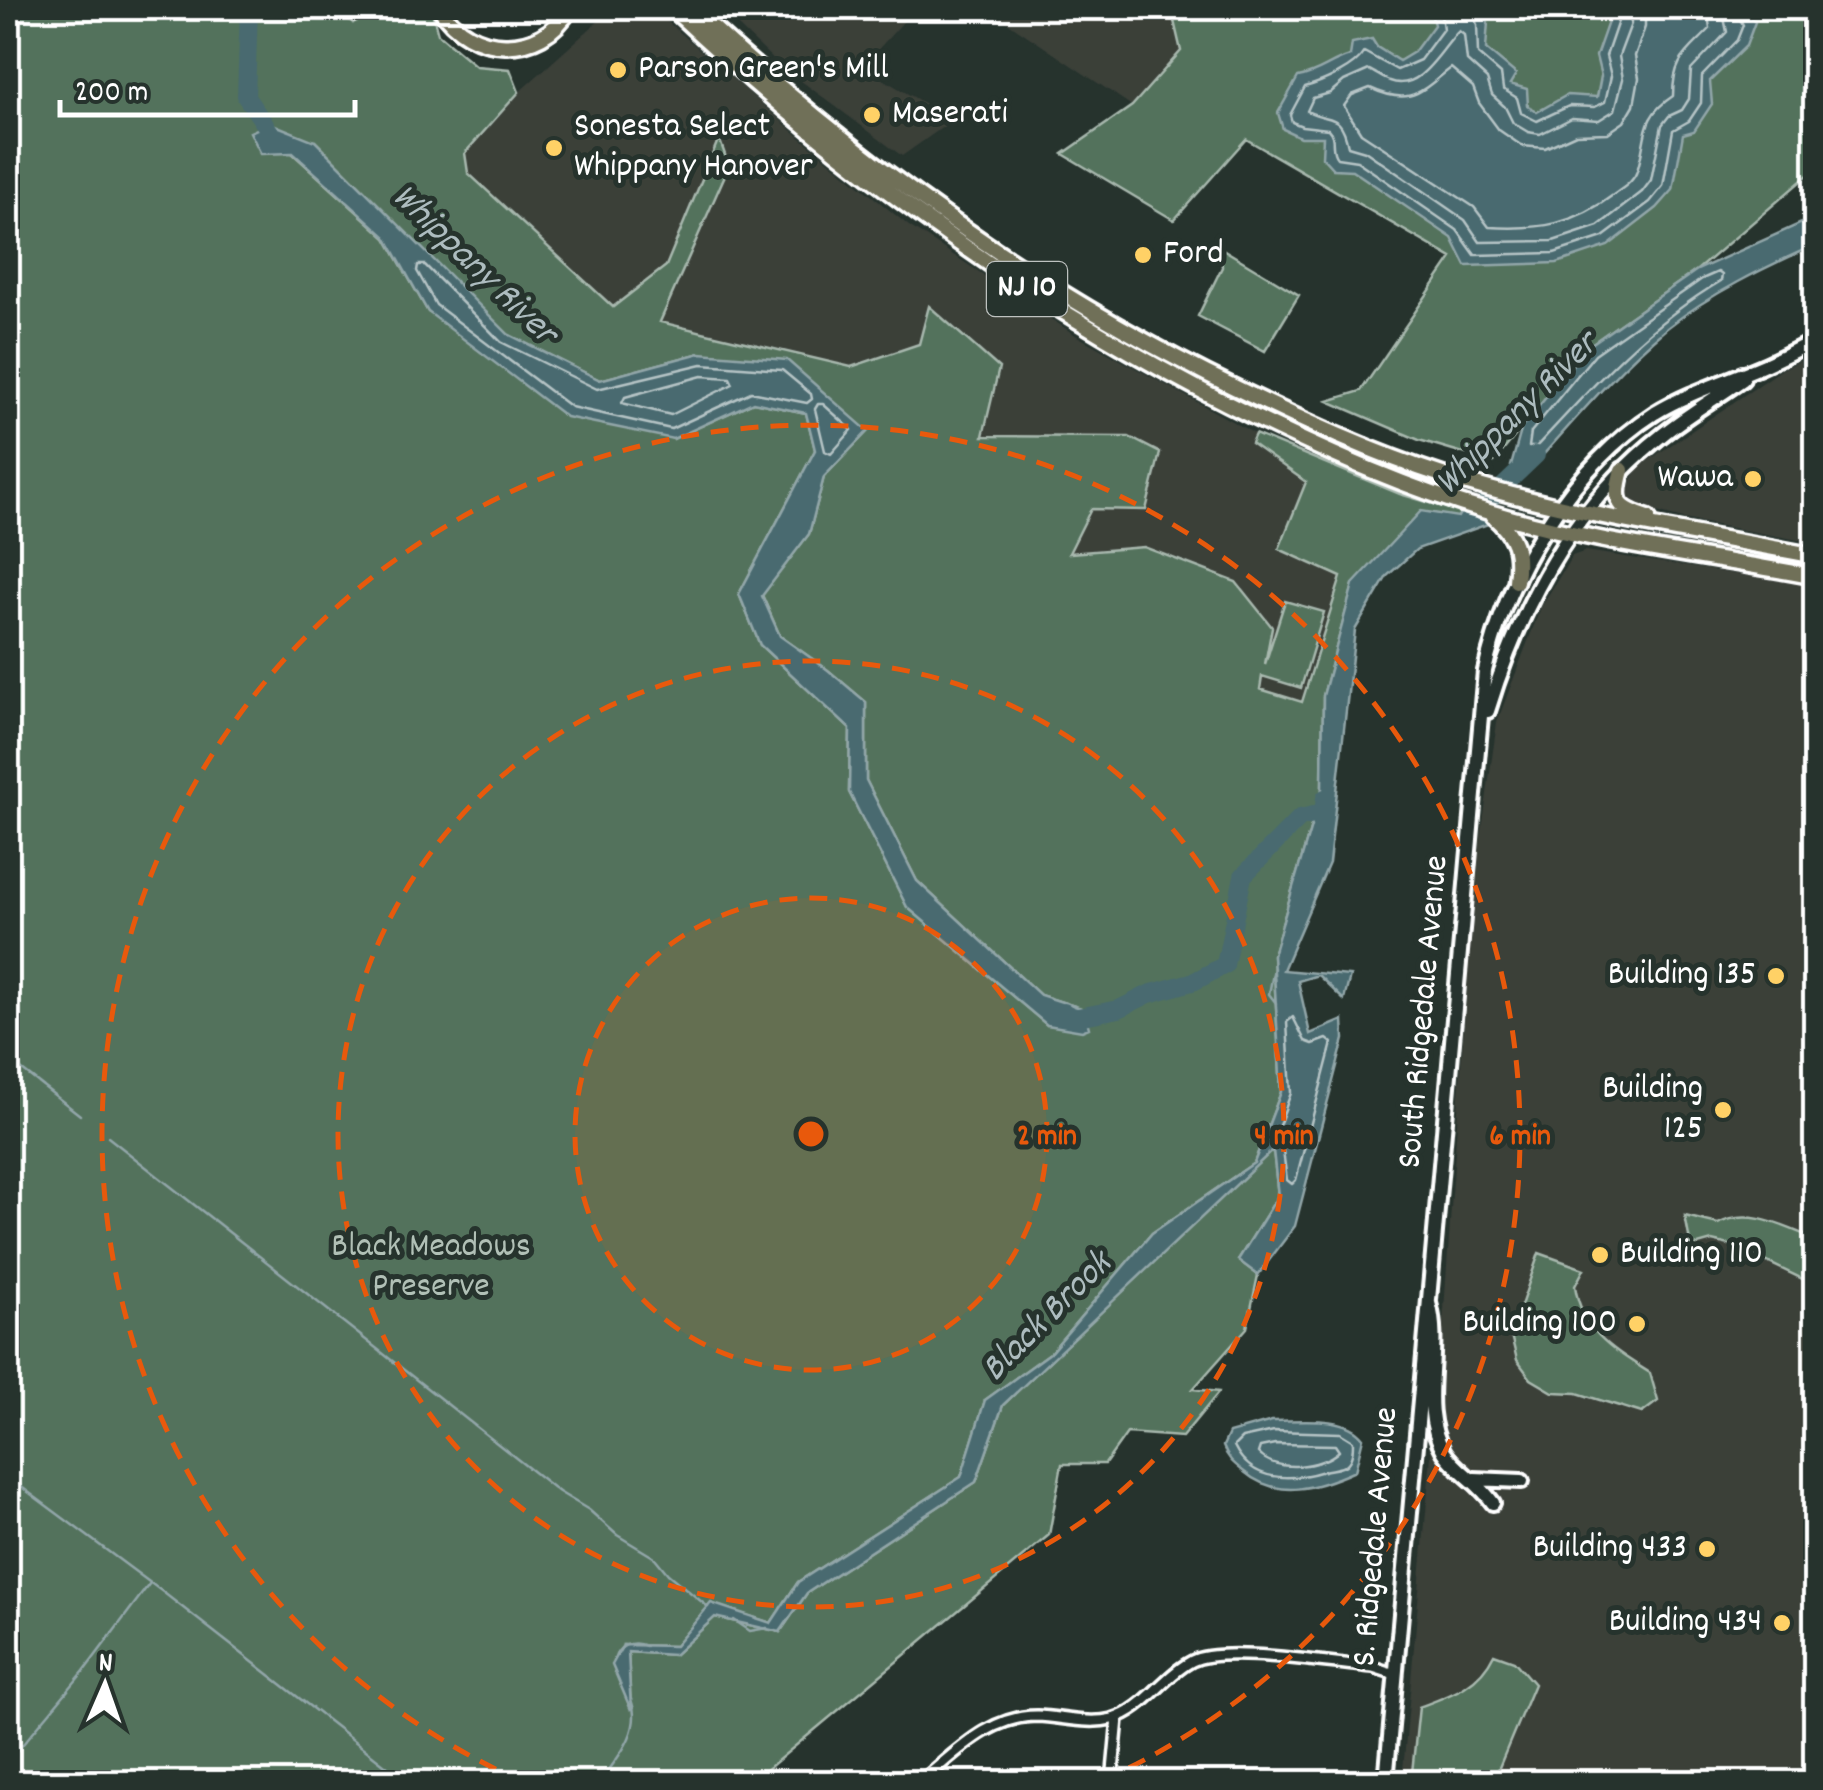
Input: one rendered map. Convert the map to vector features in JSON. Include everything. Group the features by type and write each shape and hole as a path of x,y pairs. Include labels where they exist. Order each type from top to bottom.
{"main road":[{"path":"440,8 465,35 504,46 542,36 570,8"},
{"name":"NJ 10","path":"672,8 800,124 875,183 1076,322 1154,367 1272,426 1365,469 1489,512 1572,532 1816,576"},
{"name":"NJ 10","path":"691,8 859,154 948,220 1043,283 1149,345 1279,409 1389,456 1536,502 1816,556"},
{"path":"1762,366 1816,340"},
{"name":"South Ridgedale Avenue","path":"1481,732 1512,638 1584,514 1622,470 1672,427 1762,366"},
{"name":"South Ridgedale Avenue","path":"1428,1296 1490,650 1516,581 1560,508 1592,466 1655,414 1688,395 1762,366"},
{"path":"1622,470 1616,493 1618,501 1627,511 1671,530"},
{"path":"1489,512 1508,529 1516,543 1516,581"},
{"path":"1428,1296 1436,1324 1433,1421 1444,1452 1493,1502"},
{"name":"S. Ridgedale Avenue","path":"1386,1782 1428,1296"},
{"path":"1474,1479 1522,1481"}],"street":[{"path":"920,1782 978,1735 1006,1720 1037,1716 1096,1722 1118,1718 1187,1663 1208,1655 1373,1667 1395,1674"},
{"path":"1112,1782 1118,1718"}],"shaded area":[{"path":"613,8 652,8 909,226 1077,336 1255,434 1251,443 1307,482 1341,576 1302,702 1259,689 1272,627 1144,547 1068,553 1129,437 983,436 930,307 919,344 851,367 659,322 729,166 718,140 666,266 613,307 468,173 465,153 519,92"},
{"path":"719,8 916,8 862,67 953,120 902,156 777,63"},
{"path":"986,8 1171,8 1182,51 1132,106"},
{"path":"1815,354 1815,543 1634,506 1625,493 1637,468 1784,368"},
{"path":"1586,551 1815,586 1815,1782 1402,1782 1444,1309 1473,894 1497,722 1541,607 1572,556"}],"green space":[{"name":"Black Meadows Preserve","path":"8,8 244,8 244,33 264,8 337,8 353,23 370,8 431,8 438,34 476,66 510,69 519,92 465,153 468,173 613,307 666,266 719,138 729,166 660,322 851,367 919,344 929,306 999,368 983,436 1129,437 1160,453 1146,510 1091,509 1069,553 1144,547 1236,582 1272,627 1265,664 1285,601 1324,612 1301,688 1262,676 1260,689 1302,702 1341,577 1279,549 1306,482 1251,443 1255,434 1400,494 1461,512 1353,585 1323,696 1322,789 1273,955 1281,1092 1254,1163 1152,1233 1050,1353 985,1400 961,1477 798,1582 771,1623 711,1604 675,1646 623,1645 631,1706 628,1652 674,1655 715,1617 780,1632 807,1593 976,1482 1003,1405 1273,1149 1278,1196 1238,1260 1258,1275 1247,1328 1193,1389 1219,1392 1182,1437 1127,1433 1105,1464 1062,1464 1049,1535 752,1782 8,1782","holes":["315,141 508,335 600,380 700,353 868,431 824,477 809,534 762,595 780,636 866,702 866,780 917,881 1040,995 1084,1009 1047,1025 907,907 849,792 850,729 760,645 739,594 815,450 806,413 753,402 673,439 428,312 386,238 292,153"]},
{"path":"1171,8 1815,8 1815,169 1697,270 1587,347 1494,462 1419,440 1328,401 1361,391 1452,258 1246,139 1174,220 1063,154 1132,106 1181,51"},
{"path":"1221,248 1299,295 1265,351 1198,316 1222,267"},
{"path":"1685,1216 1718,1224 1742,1217 1755,1218 1815,1239 1815,1285 1734,1246 1712,1241 1691,1247"},
{"path":"1539,1253 1584,1269 1575,1286 1592,1328 1650,1373 1658,1401 1642,1413 1577,1393 1553,1392 1531,1379 1517,1360 1511,1335"},
{"path":"1494,1654 1514,1661 1534,1684 1493,1782 1456,1778 1455,1782 1411,1782 1419,1707 1472,1682"}],"water":[{"path":"1430,8 1481,8 1488,22 1486,49 1516,74 1510,84 1527,89 1528,106 1537,112 1567,95 1597,97 1601,76 1596,56 1609,19 1607,8 1741,8 1755,22 1746,46 1710,81 1712,104 1694,131 1683,134 1673,190 1657,208 1608,246 1557,263 1466,266 1452,238 1352,170 1333,169 1322,157 1323,137 1300,137 1283,129 1278,113 1298,77 1350,56 1352,43 1372,39 1377,47 1399,61 1414,52 1434,25"},
{"path":"270,123 315,141 508,334 600,380 700,353 787,360 868,431 824,477 809,534 762,596 780,636 866,702 866,780 917,881 1040,995 1084,1009 1089,1028 1082,1031 1047,1025 907,907 849,792 850,729 760,645 739,594 815,450 806,413 753,402 673,439 566,417 428,312 386,237 293,153 261,154 250,132"},
{"path":"1815,217 1815,245 1738,282 1684,315 1612,380 1527,473 1511,466 1522,427 1587,347 1697,270"},
{"path":"1421,511 1458,517 1461,512 1491,523 1417,549 1387,576 1355,630 1329,863 1283,970 1350,976 1344,1000 1318,975 1298,981 1310,1034 1343,1020 1344,1039 1295,1226 1258,1275 1238,1260 1278,1196 1273,1150 1003,1405 976,1482 807,1593 780,1632 715,1617 674,1655 628,1652 631,1710 612,1665 623,1645 675,1646 711,1603 771,1623 798,1582 961,1477 985,1400 1050,1353 1152,1233 1254,1163 1281,1092 1273,955 1322,789 1323,696 1353,584"},
{"path":"1321,1420 1355,1430 1363,1438 1355,1471 1298,1489 1256,1480 1233,1463 1223,1446 1229,1433 1272,1421"}],"waterway":[{"name":"Whippany River","path":"249,8 246,97 277,142"},
{"name":"Whippany River","path":"1468,520 1536,455"},
{"name":"Whippany River","path":"1064,1012 1073,1018 1119,1009 1149,994 1195,981 1225,965 1243,876 1300,818 1323,813 1325,798"},
{"name":"Black Brook","path":"1274,968 1269,994 1276,1003"},
{"path":"8,1059 80,1115"},
{"path":"108,1137 559,1492 655,1558 708,1607"},
{"path":"8,1477 407,1782"},
{"path":"8,1762 150,1583"},
{"name":"Black Brook","path":"734,1620 750,1631 767,1628"},
{"name":"Black Brook","path":"614,1660 626,1645 646,1646"},
{"name":"Black Brook","path":"600,1782 631,1733 631,1699"},
{"name":"Black Brook","path":"525,1782 543,1777 557,1782"}],"place":[{"name":"Parson Green's Mill","path":"618,70"},
{"name":"Maserati","path":"872,115"},
{"name":"Sonesta Select Whippany Hanover","path":"554,148"},
{"name":"Ford","path":"1143,255"},
{"name":"Wawa","path":"1753,479"},
{"name":"Building 135","path":"1776,976"},
{"name":"Building 125","path":"1723,1110"},
{"name":"Building 110","path":"1600,1255"},
{"name":"Building 100","path":"1637,1324"},
{"name":"Building 433","path":"1707,1549"},
{"name":"Building 434","path":"1782,1623"}]}
